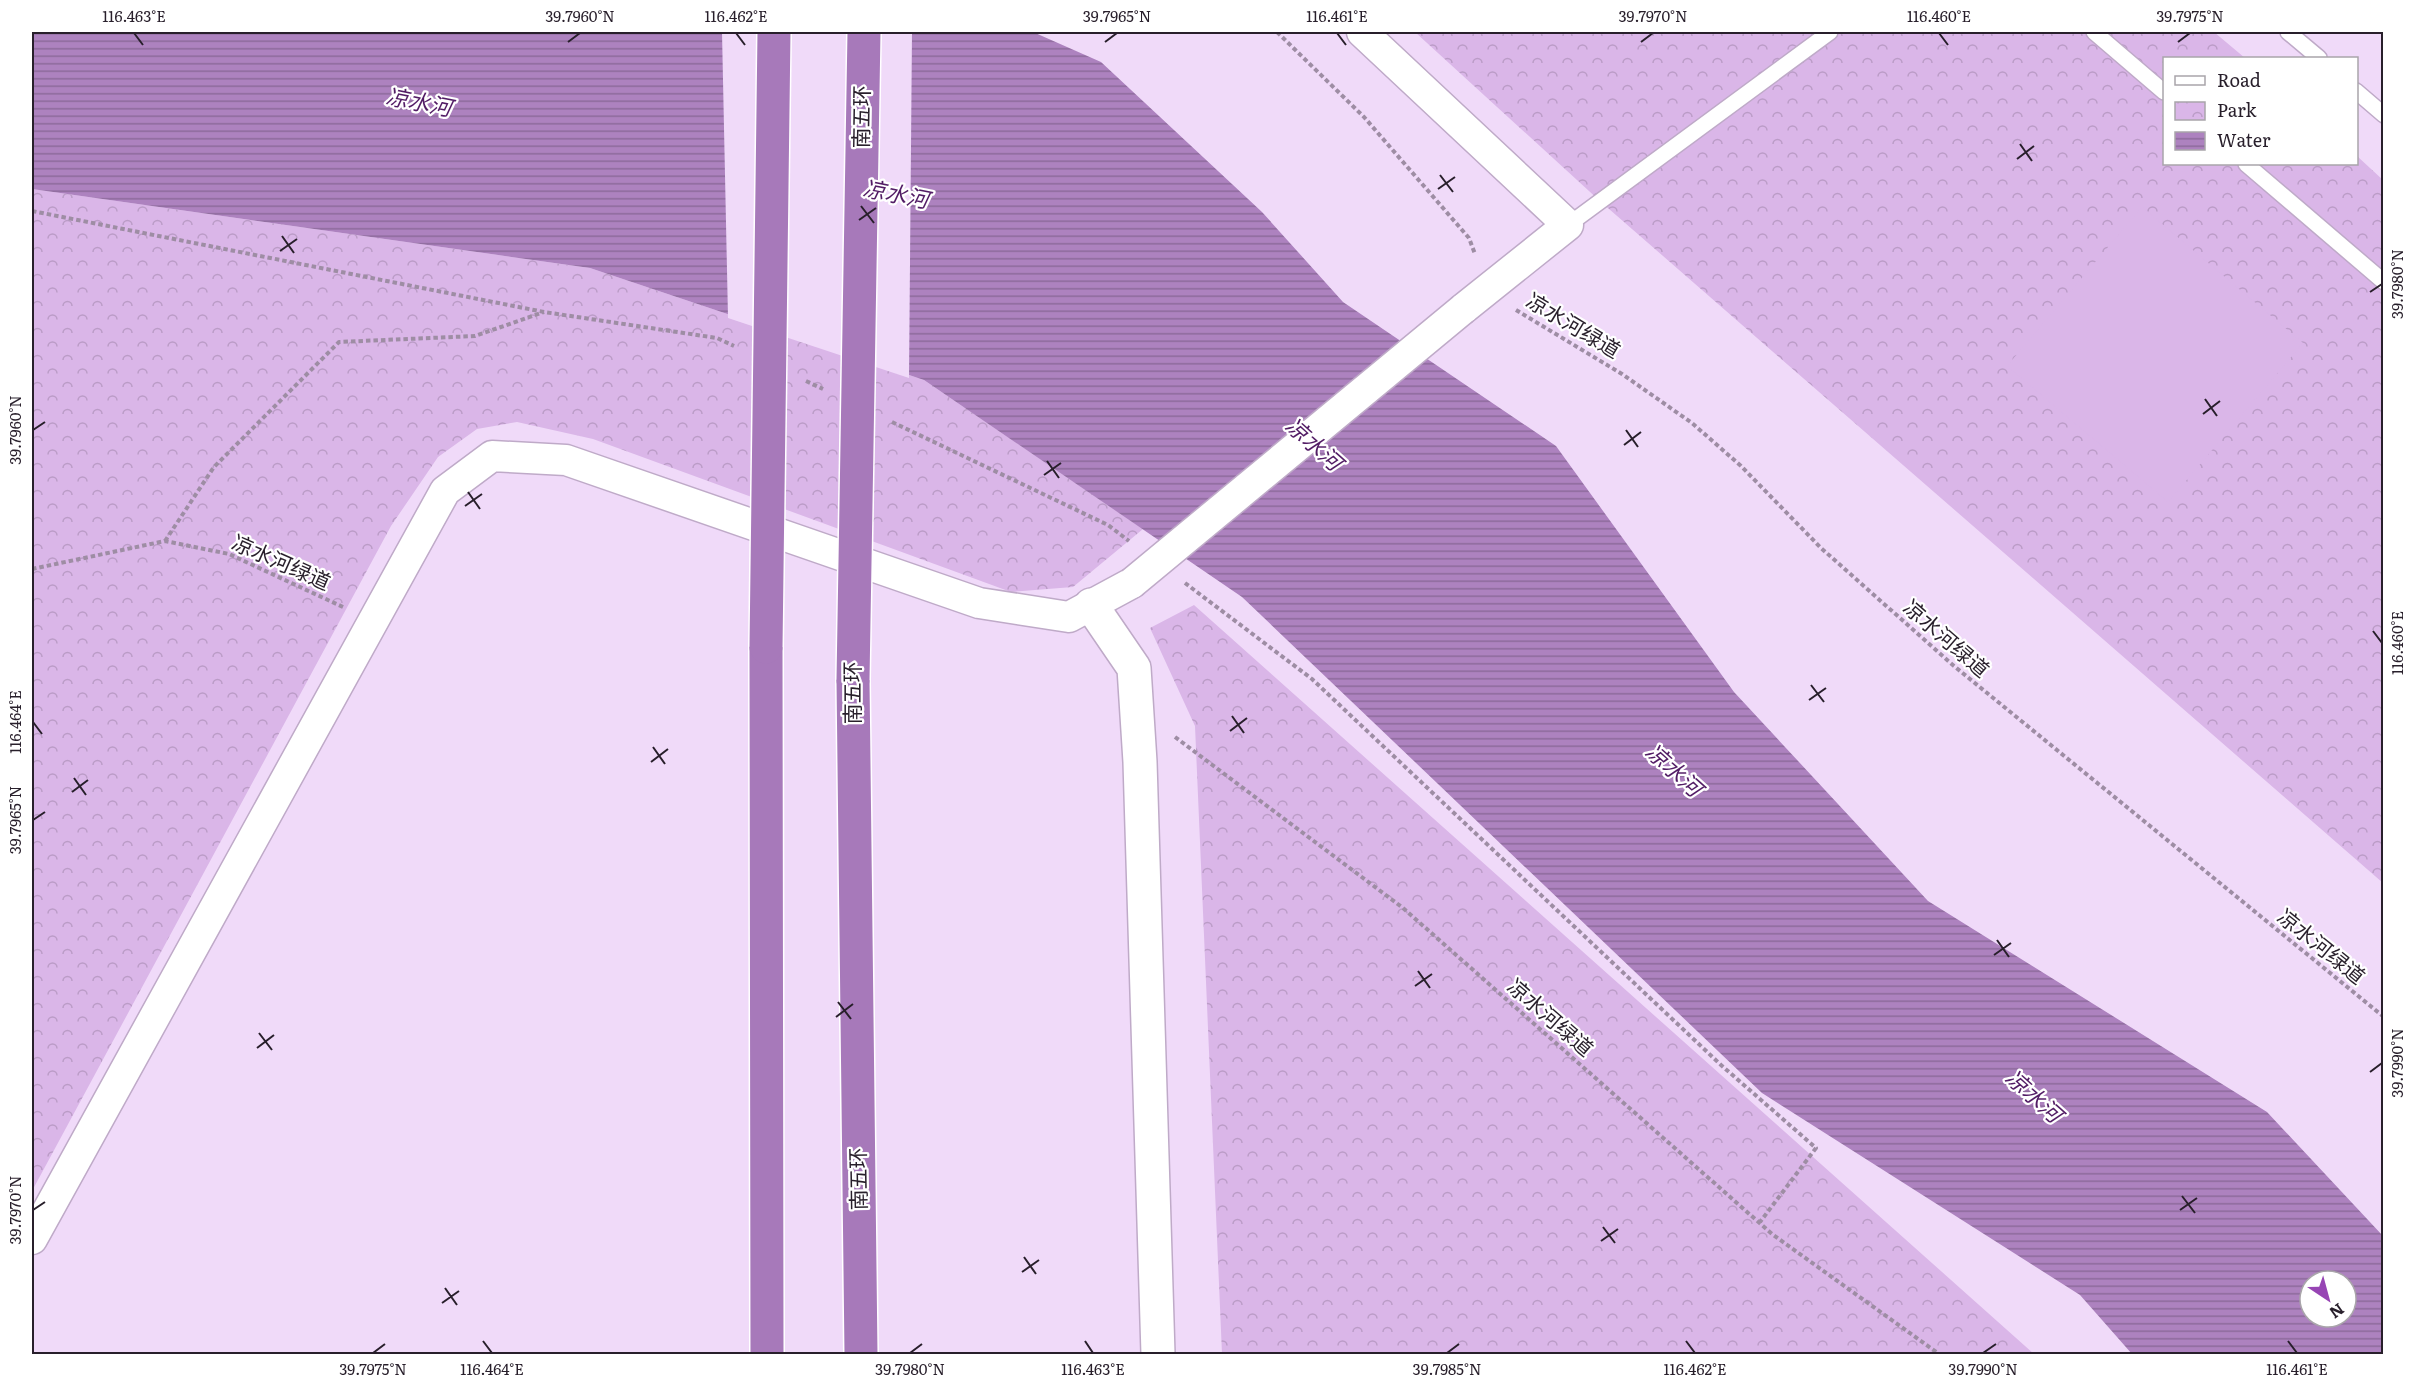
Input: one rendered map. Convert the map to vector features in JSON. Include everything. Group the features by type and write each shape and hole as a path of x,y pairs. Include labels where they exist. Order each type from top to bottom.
{"highway":[{"path":"767,1354 766,647 774,32"},
{"name":"南五环","path":"861,1354 853,680 864,32"}],"street":[{"path":"32,1239 446,491 492,456 566,460 979,603 1070,617 1132,583 1568,225 1362,32"},
{"path":"1091,605 1134,668 1141,774 1158,1354"}],"lane":[{"path":"1568,225 1830,32"},
{"path":"2094,32 2163,91"},
{"path":"2288,32 2318,57"},
{"path":"2358,93 2384,115"},
{"path":"2247,165 2384,282"}],"path":[{"path":"1277,32 1364,117 1469,238 1487,290"},
{"path":"32,211 544,312 717,338 738,348"},
{"name":"凉水河绿道","path":"1487,290 1528,318 1622,374 1692,423 1741,466 1821,548 1954,666 2384,1017"},
{"path":"165,541 214,467 339,342 475,336 544,312"},
{"path":"801,379 833,394"},
{"path":"886,419 1108,525 1136,546"},
{"name":"凉水河绿道","path":"32,569 165,541 229,554 374,621"},
{"path":"1182,581 1312,679 1721,1065 1816,1148 1760,1222"},
{"name":"凉水河绿道","path":"1137,709 1403,908 1760,1222 1939,1354"}],"green space":[{"path":"1415,32 2214,32 2244,57 2163,57 2163,165 2358,165 2358,157 2383,180 2383,883 1601,202"},
{"path":"32,189 590,268 924,380 1143,529 1073,587 1011,592 593,439 517,422 477,429 438,457 391,526 32,1191"},
{"path":"2142,207 2303,343 2168,502 2007,366"},
{"path":"1194,605 2034,1354 1222,1354 1195,726 1150,628"}],"water":[{"name":"凉水河","path":"32,32 1033,32 1101,62 1262,212 1343,302 1556,446 1734,692 1928,901 2267,1112 2383,1236 2383,1354 2132,1354 2080,1295 1762,1093 1242,597 924,380 590,268 32,189"}],"pier":[{"path":"722,32 912,32 909,378 728,318"}]}
